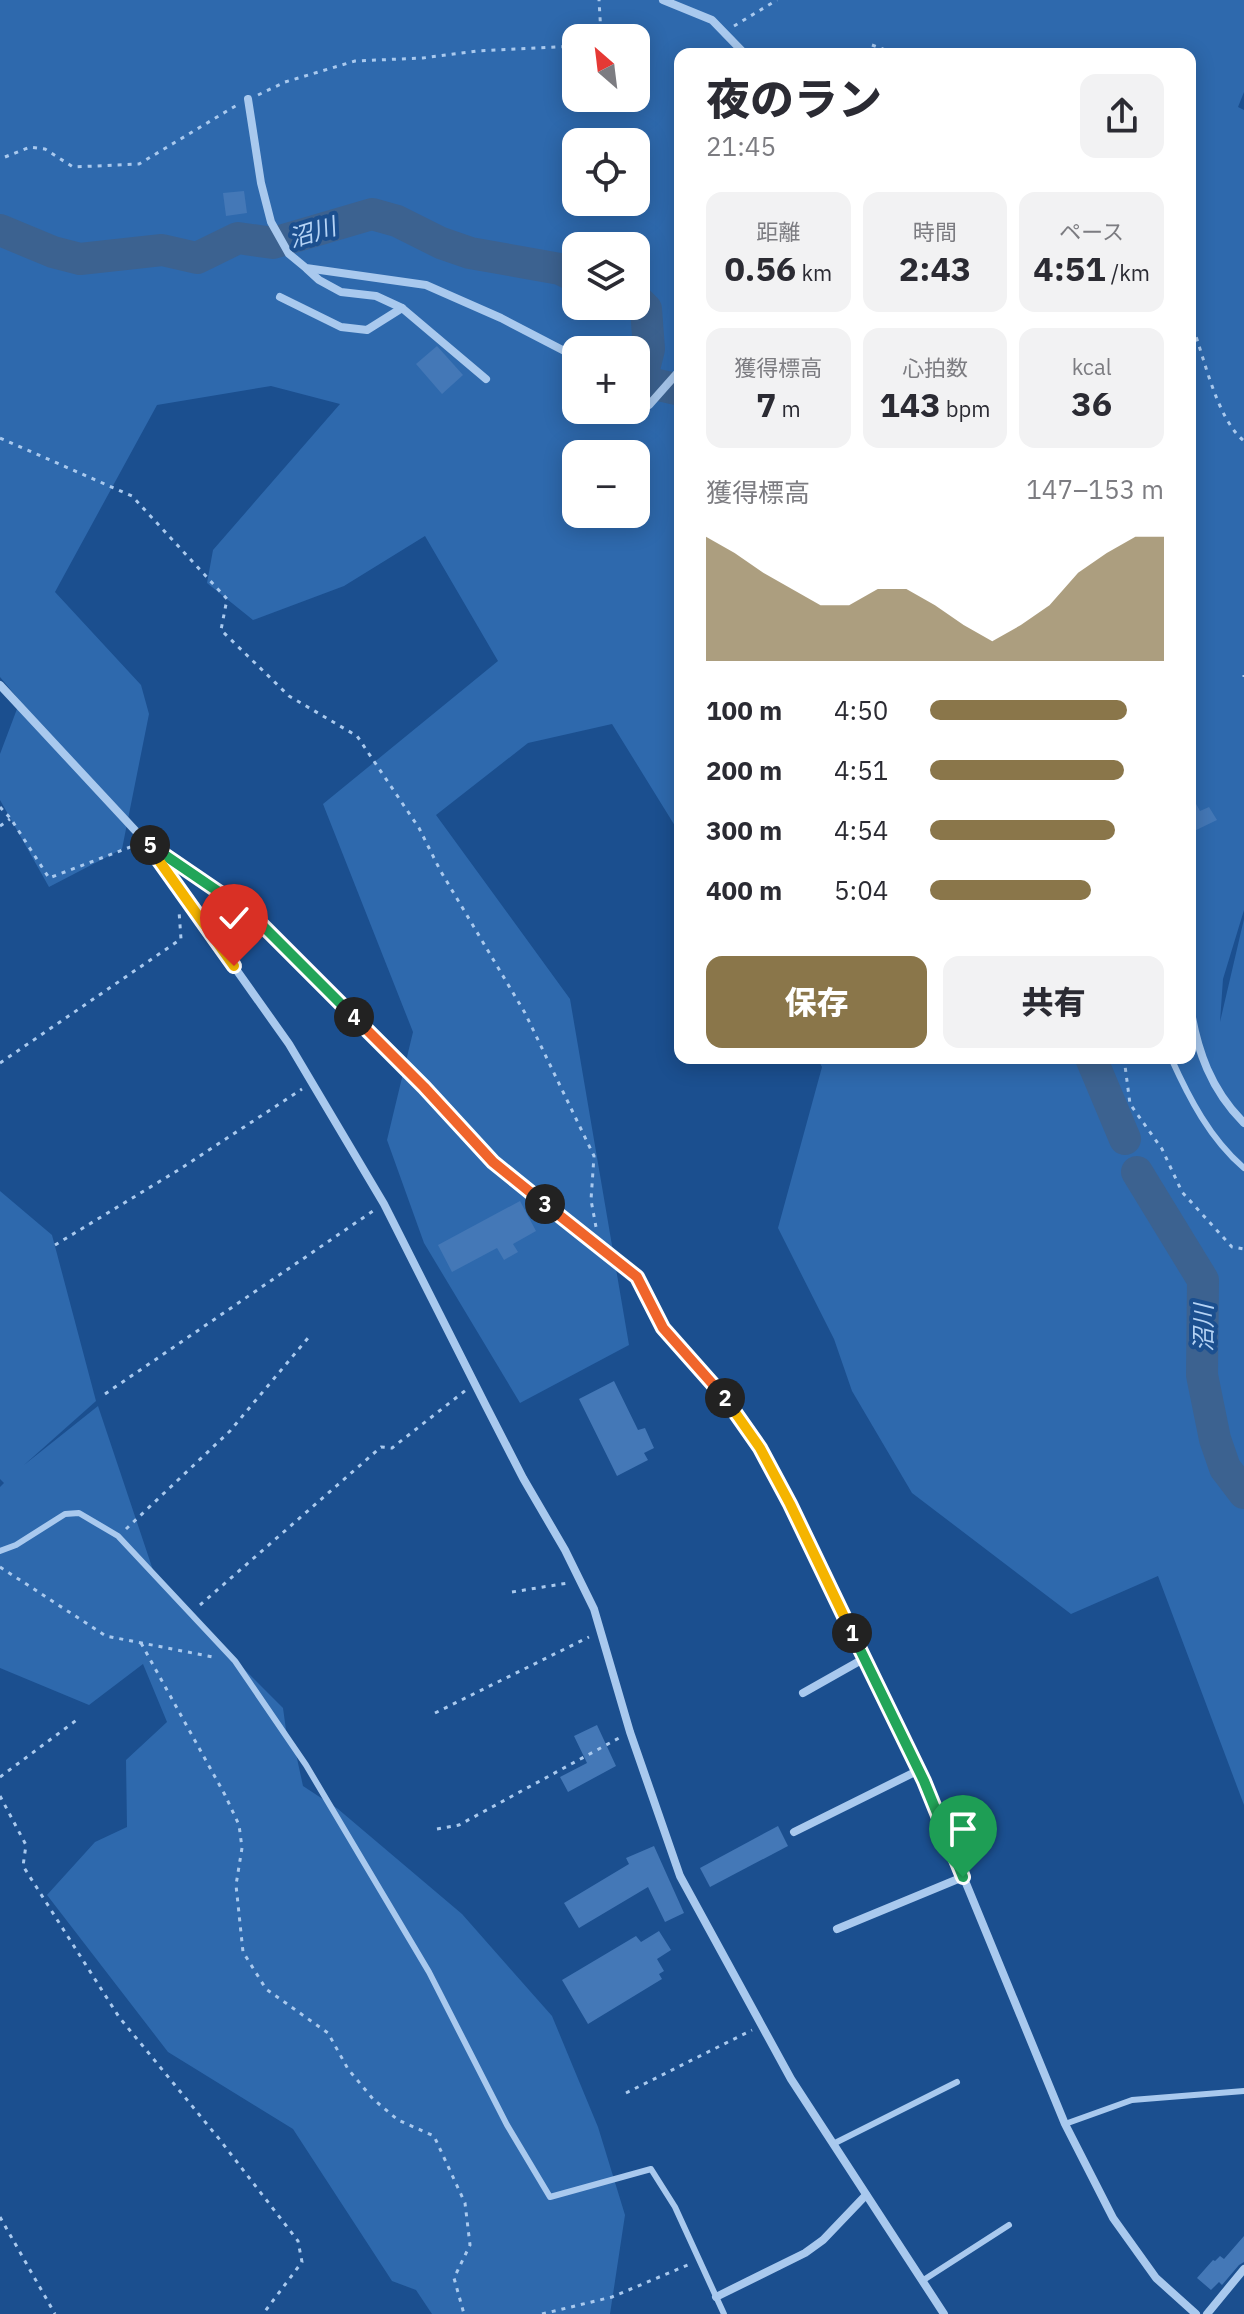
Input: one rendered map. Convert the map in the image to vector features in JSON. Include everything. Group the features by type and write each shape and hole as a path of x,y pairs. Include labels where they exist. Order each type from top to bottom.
{"street":[{"path":"663,0 712,20 739,48"},
{"path":"248,99 261,183 276,235 289,254 319,280 341,292 376,296 402,308 486,379"},
{"path":"306,268 426,285 501,318 562,350"},
{"path":"280,297 341,327 367,330 402,308"},
{"path":"650,404 674,377"},
{"path":"0,685 145,841 289,1044 384,1204 474,1384 580,1581 601,1631 630,1732 680,1876 791,2079 944,2314"},
{"path":"145,841 251,914 424,1087 493,1162 637,1277 663,1328 721,1392 760,1448 790,1504 919,1770 1065,2124 1113,2218 1156,2278 1196,2314"},
{"path":"1196,1042 1223,1102 1244,1123"},
{"path":"803,1693 865,1658"},
{"path":"794,1832 919,1770"},
{"path":"837,1929 963,1877"},
{"path":"716,2297 805,2253 823,2240 866,2195"},
{"path":"1207,2314 1244,2269"}],"lane":[{"path":"1174,1064 1190,1101 1244,1168"},
{"path":"0,1551 16,1545 65,1514 79,1513 118,1536 235,1661 306,1765 429,1972 507,2125 550,2197 651,2169 675,2207 724,2314"},
{"path":"833,2144 957,2082"},
{"path":"1065,2124 1132,2100 1244,2091"},
{"path":"922,2281 1009,2225"}],"path":[{"path":"599,0 600,24"},
{"path":"724,33 777,0"},
{"path":"872,45 880,48"},
{"path":"5,157 30,147 45,149 73,167 139,164 248,99 285,82 355,61 562,47"},
{"path":"1196,336 1223,412 1244,441"},
{"path":"0,438 132,496 227,599 221,630 289,696 357,736 419,828 440,870 525,1013 594,1156 591,1200 600,1247"},
{"path":"0,807 49,878 145,841"},
{"path":"0,826 11,819"},
{"path":"0,1063 181,939 179,889"},
{"path":"1125,1064 1130,1104 1162,1149 1182,1192 1232,1247 1244,1249"},
{"path":"55,1245 180,1169 312,1082"},
{"path":"105,1394 384,1204"},
{"path":"118,1536 230,1431 308,1338"},
{"path":"191,1613 381,1447 392,1448 474,1384"},
{"path":"0,1567 106,1636 235,1661"},
{"path":"512,1592 580,1581"},
{"path":"435,1713 601,1631"},
{"path":"141,1643 239,1825 242,1848 236,1885 243,1952 266,1989 328,2033 348,2069 373,2099 398,2120 434,2136 465,2203 470,2245 454,2278 464,2314"},
{"path":"0,1777 78,1719"},
{"path":"437,1829 459,1825 630,1732"},
{"path":"0,1796 26,1845 23,1866 119,2017 298,2241 302,2262 263,2314"},
{"path":"626,2093 761,2025"},
{"path":"0,2217 55,2314"},
{"path":"542,2314 612,2297 699,2260"}],"shaded area":[{"path":"0,0 1244,0 1244,92 1238,107 1244,110 1244,910 1223,979 1220,1022 1244,919 1244,1805 1158,1576 1071,1614 912,1493 852,1391 834,1339 778,1228 820,1064 1196,1064 1196,48 674,48 674,824 612,724 528,743 436,815 570,999 629,1345 520,1403 424,1243 387,1140 413,1032 323,804 498,661 425,536 344,586 253,620 207,583 213,550 340,404 271,386 157,405 55,592 141,685 149,714 122,849 49,887 0,800 0,754 20,701 0,677"},
{"path":"0,1191 52,1235 96,1401 24,1465 98,1406 154,1573 283,1708 287,1737 295,1749 303,1786 338,1809 462,1914 552,2016 598,2127 625,2215 610,2314 432,2314 416,2290 392,2281 293,2129 168,2052 47,1895 95,1842 127,1827 126,1760 167,1722 143,1664 89,1705 0,1668 0,1487 4,1483 0,1479"}],"building":[{"path":"244,191 247,213 226,216 223,193"},
{"path":"437,346 463,375 442,394 416,364"},
{"path":"1196,804 1200,811 1209,807 1217,820 1196,830"},
{"path":"520,1201 536,1231 513,1244 518,1252 504,1260 497,1248 452,1272 438,1245"},
{"path":"614,1381 638,1430 645,1428 654,1448 644,1453 648,1460 617,1476 579,1399"},
{"path":"597,1725 616,1766 568,1792 560,1777 587,1763 574,1736"},
{"path":"778,1826 788,1846 710,1887 700,1868"},
{"path":"654,1846 684,1913 665,1922 648,1887 579,1928 564,1903 629,1864 626,1858"},
{"path":"659,1931 671,1950 657,1959 664,1971 659,1974 662,1979 588,2024 562,1980 636,1936 641,1942"},
{"path":"1244,2236 1244,2262 1222,2285 1219,2282 1211,2290 1197,2278 1213,2260 1220,2256 1224,2259"}],"waterway":[{"name":"沼川","path":"0,230 53,252 80,259 162,250 197,258 238,238 273,243 372,214 397,221 441,243 470,253 562,270"},
{"name":"沼川","path":"647,320 649,349 641,381 674,389"},
{"name":"沼川","path":"1094,1064 1125,1139"},
{"name":"沼川","path":"1137,1172 1203,1280 1202,1375 1215,1439 1225,1468 1244,1493"}],"route":[{"path":"234,966 145,841 251,914 424,1087 493,1162 637,1277 663,1328 721,1392 760,1448 924,1781 963,1877"}]}
